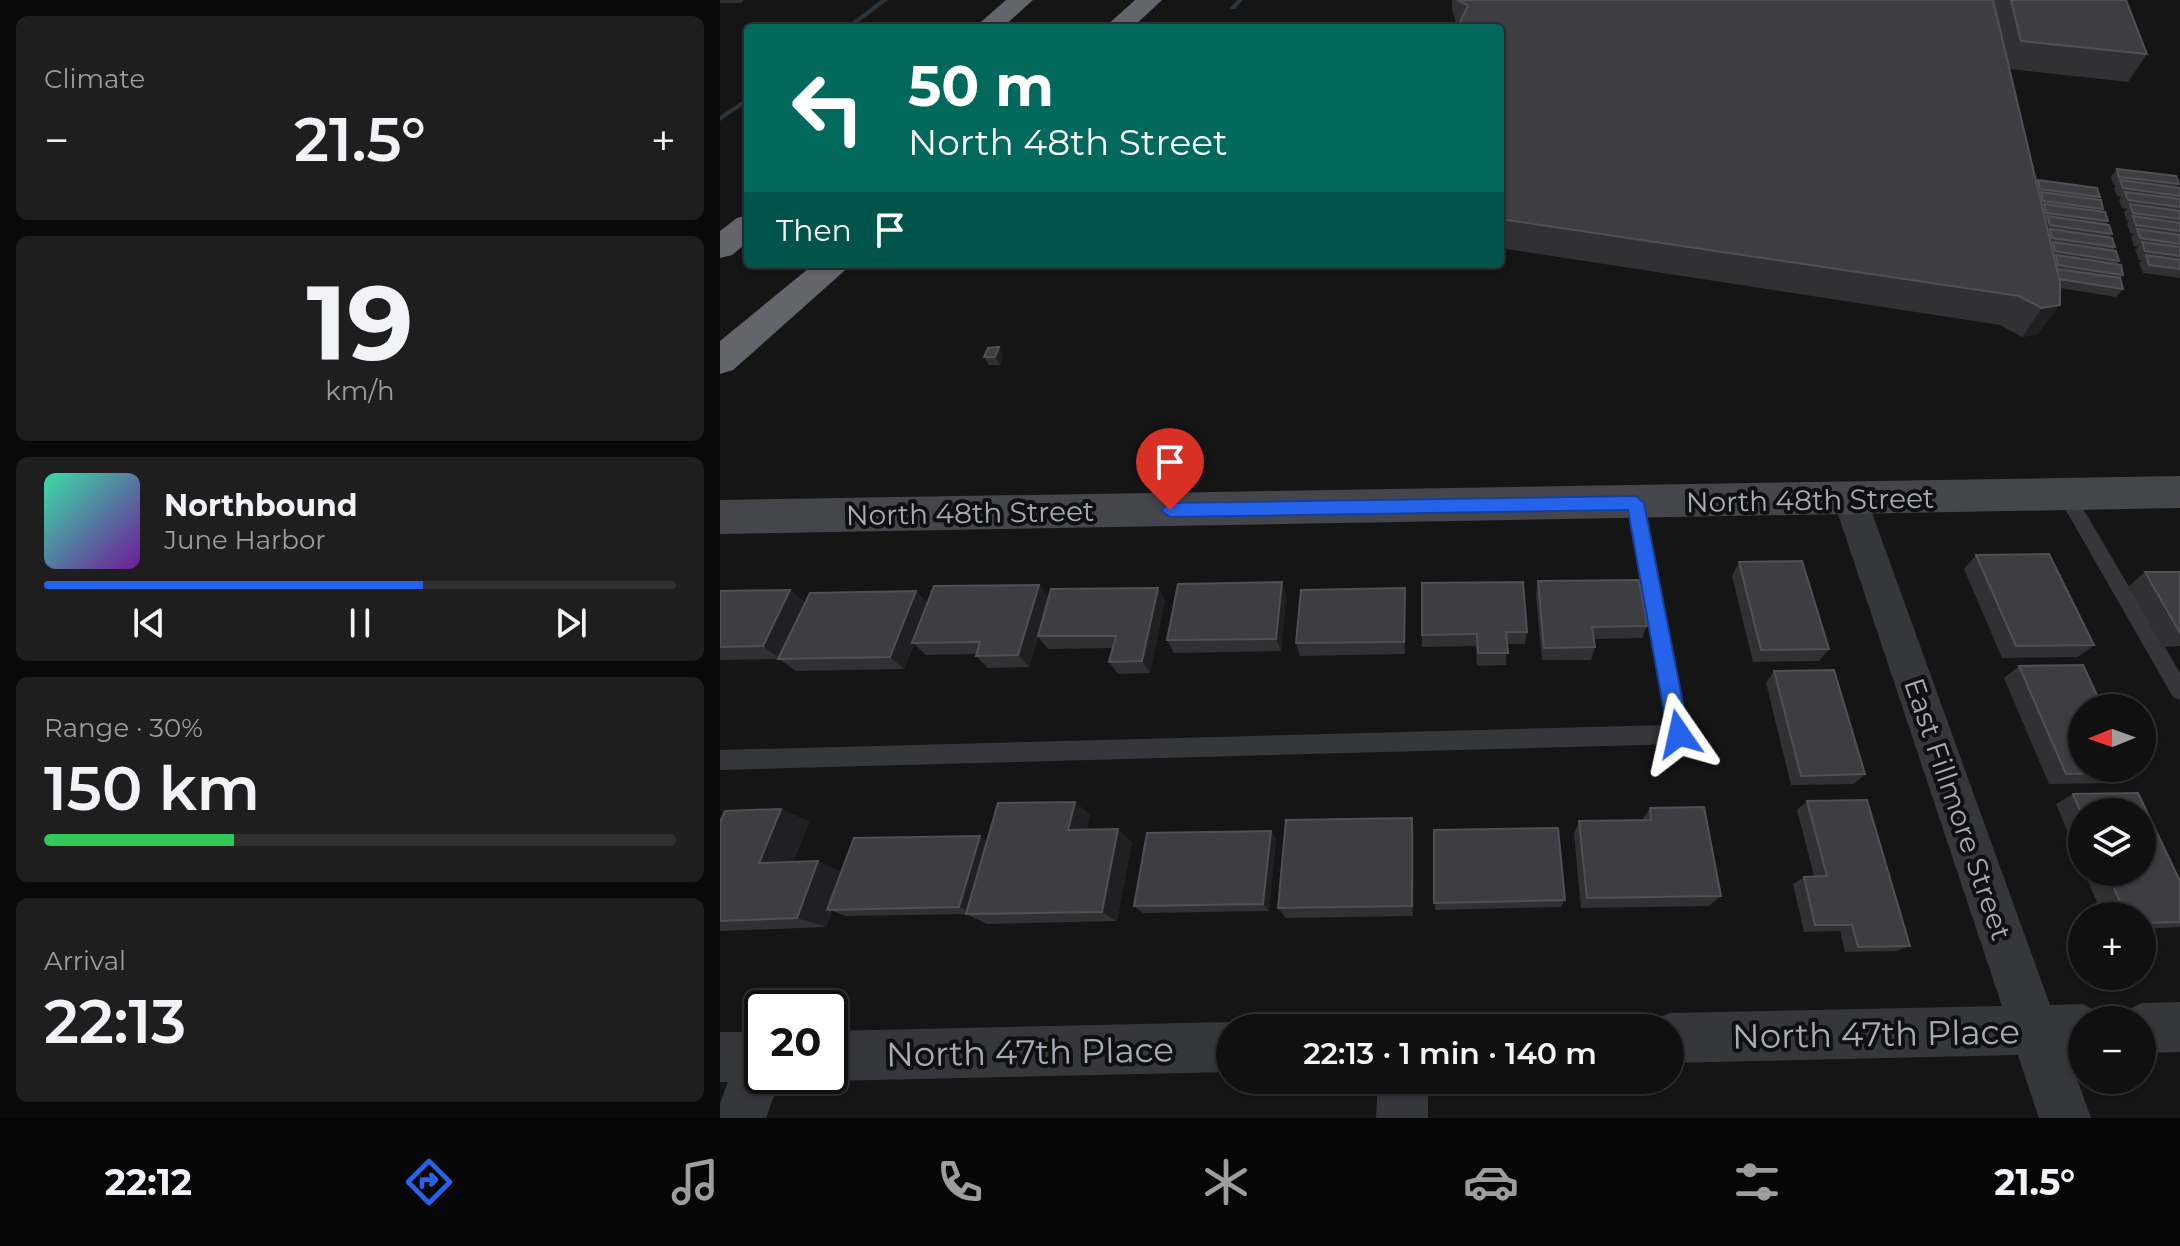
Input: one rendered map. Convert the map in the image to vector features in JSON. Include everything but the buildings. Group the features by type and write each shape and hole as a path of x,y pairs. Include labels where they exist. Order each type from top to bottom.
{"highway":[{"path":"992,24 1021,0"},
{"path":"1092,19 1113,0"},
{"path":"1122,24 1150,0"},
{"path":"720,248 744,228"},
{"path":"720,358 818,268"},
{"path":"720,358 830,268"}],"street":[{"name":"North 48th Street","path":"720,517 2180,492"},
{"name":"East Fillmore Street","path":"1850,499 2058,1030 2065,1118"},
{"path":"2156,1028 2180,1027"},
{"name":"North 47th Place","path":"1684,1038 2058,1030"},
{"name":"North 47th Place","path":"848,1056 1216,1047"},
{"path":"720,1057 744,1058"},
{"path":"740,1118 749,1094"},
{"path":"1402,1118 1403,1094"}],"lane":[{"path":"2066,495 2180,691"},
{"path":"720,760 1679,734 1636,503"}],"waterway":[{"path":"852,24 885,0"},
{"path":"1233,8 1240,0"},
{"path":"720,119 744,102"}],"route":[{"path":"1170,510 1636,503 1679,734"}]}
